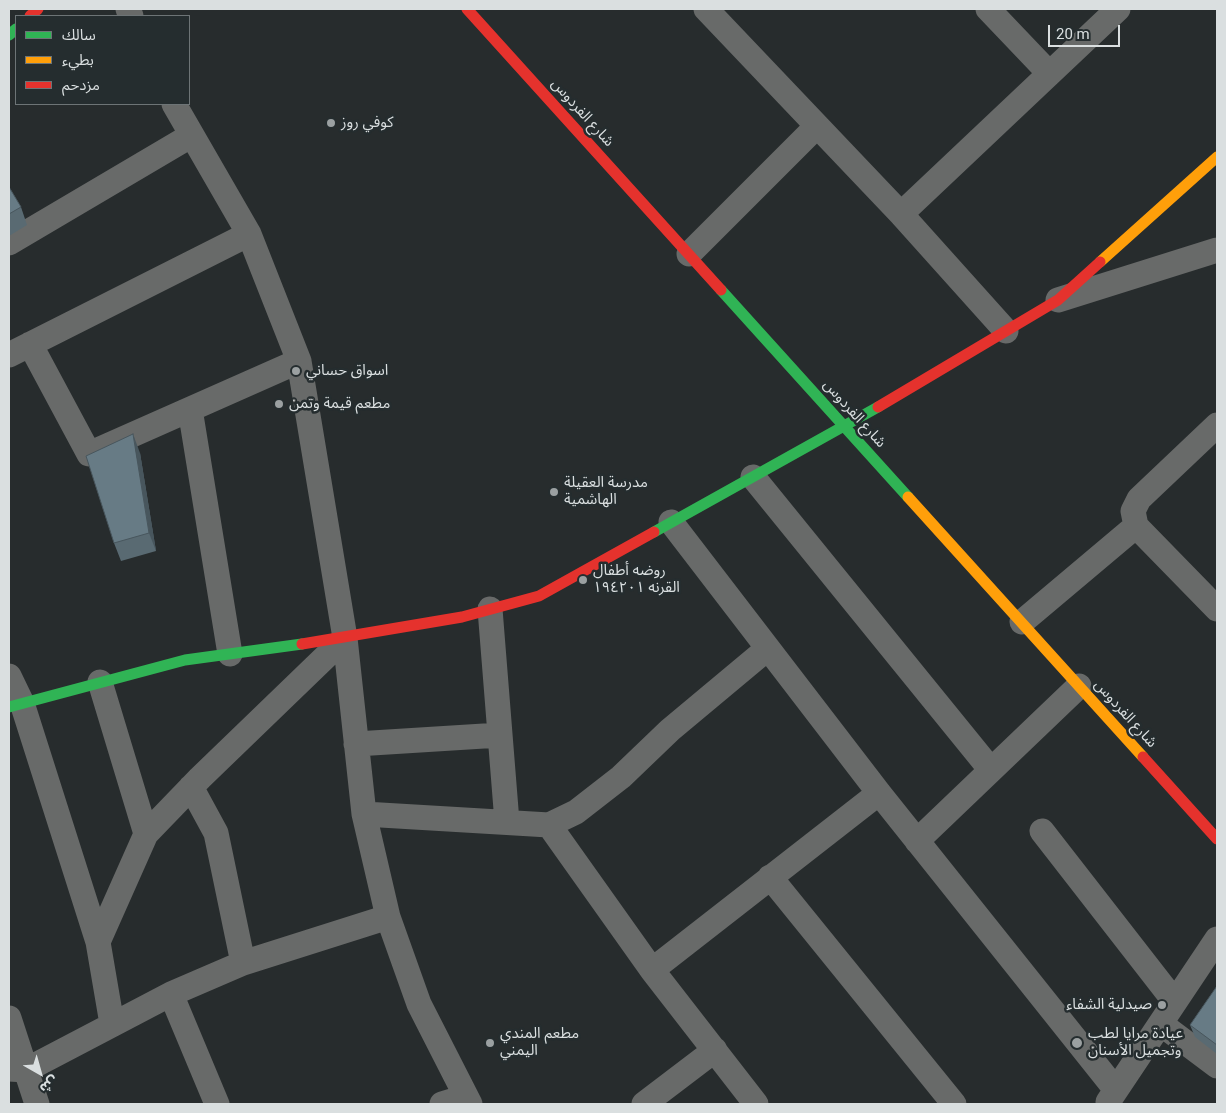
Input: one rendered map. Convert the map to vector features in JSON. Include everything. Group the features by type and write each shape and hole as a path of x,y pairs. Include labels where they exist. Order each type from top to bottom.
{"street":[{"name":"شارع الفردوس","path":"467,9 1217,839"},
{"path":"706,9 901,214 1006,331"},
{"path":"988,9 1049,73"},
{"path":"901,214 1118,9"},
{"path":"175,105 250,234 299,361 345,638 364,814 388,918 419,1004 459,1102"},
{"path":"689,254 818,126"},
{"path":"9,243 192,135"},
{"path":"15,705 185,660 345,638 462,616 539,596 845,426 1058,300 1217,157"},
{"path":"250,234 19,349 89,454 299,361"},
{"path":"1058,300 1217,250"},
{"path":"190,409 230,654"},
{"path":"1217,425 1139,499 1133,511 1136,526 1217,610"},
{"path":"753,477 992,770"},
{"path":"671,522 878,793 917,841 1111,1097 1217,939"},
{"path":"1022,622 1136,526"},
{"path":"490,609 507,822"},
{"path":"98,942 146,834 191,787 345,638"},
{"path":"364,814 549,825 576,812 621,777 670,730 767,649"},
{"path":"9,676 15,705 98,942 112,1024"},
{"path":"100,682 146,834"},
{"path":"917,841 1079,686"},
{"path":"356,744 500,735"},
{"path":"191,787 216,833 243,963"},
{"path":"652,970 878,793"},
{"path":"549,825 652,970 756,1104"},
{"path":"1042,830 1175,1002"},
{"path":"770,877 954,1104"},
{"path":"17,1070 171,994 243,963 388,918"},
{"path":"171,994 217,1104"},
{"path":"9,1018 17,1070 37,1104"},
{"path":"1161,1024 1217,1066"},
{"path":"644,1104 715,1050"}],"building":[{"path":"9,187 21,207 9,214"},
{"path":"133,434 149,533 114,543 86,456"},
{"path":"1217,986 1216,1004 1217,1045 1190,1025"}],"traffic: fast":[{"path":"9,35 15,30"},
{"path":"721,290 908,497"},
{"path":"654,532 878,407"},
{"path":"9,707 185,660 302,644"}],"traffic: slow":[{"path":"1100,262 1217,157"},
{"path":"908,497 1143,757"}],"traffic: jam":[{"path":"31,15 38,9"},
{"path":"467,9 721,290"},
{"path":"878,407 1058,300 1100,262"},
{"path":"302,644 462,617 539,596 654,532"},
{"path":"1143,757 1217,839"}],"place":[{"name":"كوفي روز","path":"331,123"},
{"name":"اسواق حساني","path":"296,371"},
{"name":"مطعم قيمة وتمن","path":"279,404"},
{"name":"مدرسة العقيلة الهاشمية","path":"554,492"},
{"name":"روضه أطفال القرنه ١٩٤٢٠١","path":"583,580"},
{"name":"صيدلية الشفاء","path":"1162,1005"},
{"name":"مطعم المندي اليمني","path":"490,1043"},
{"name":"عيادة مرايا لطب وتجميل الأسنان","path":"1077,1043"}]}
